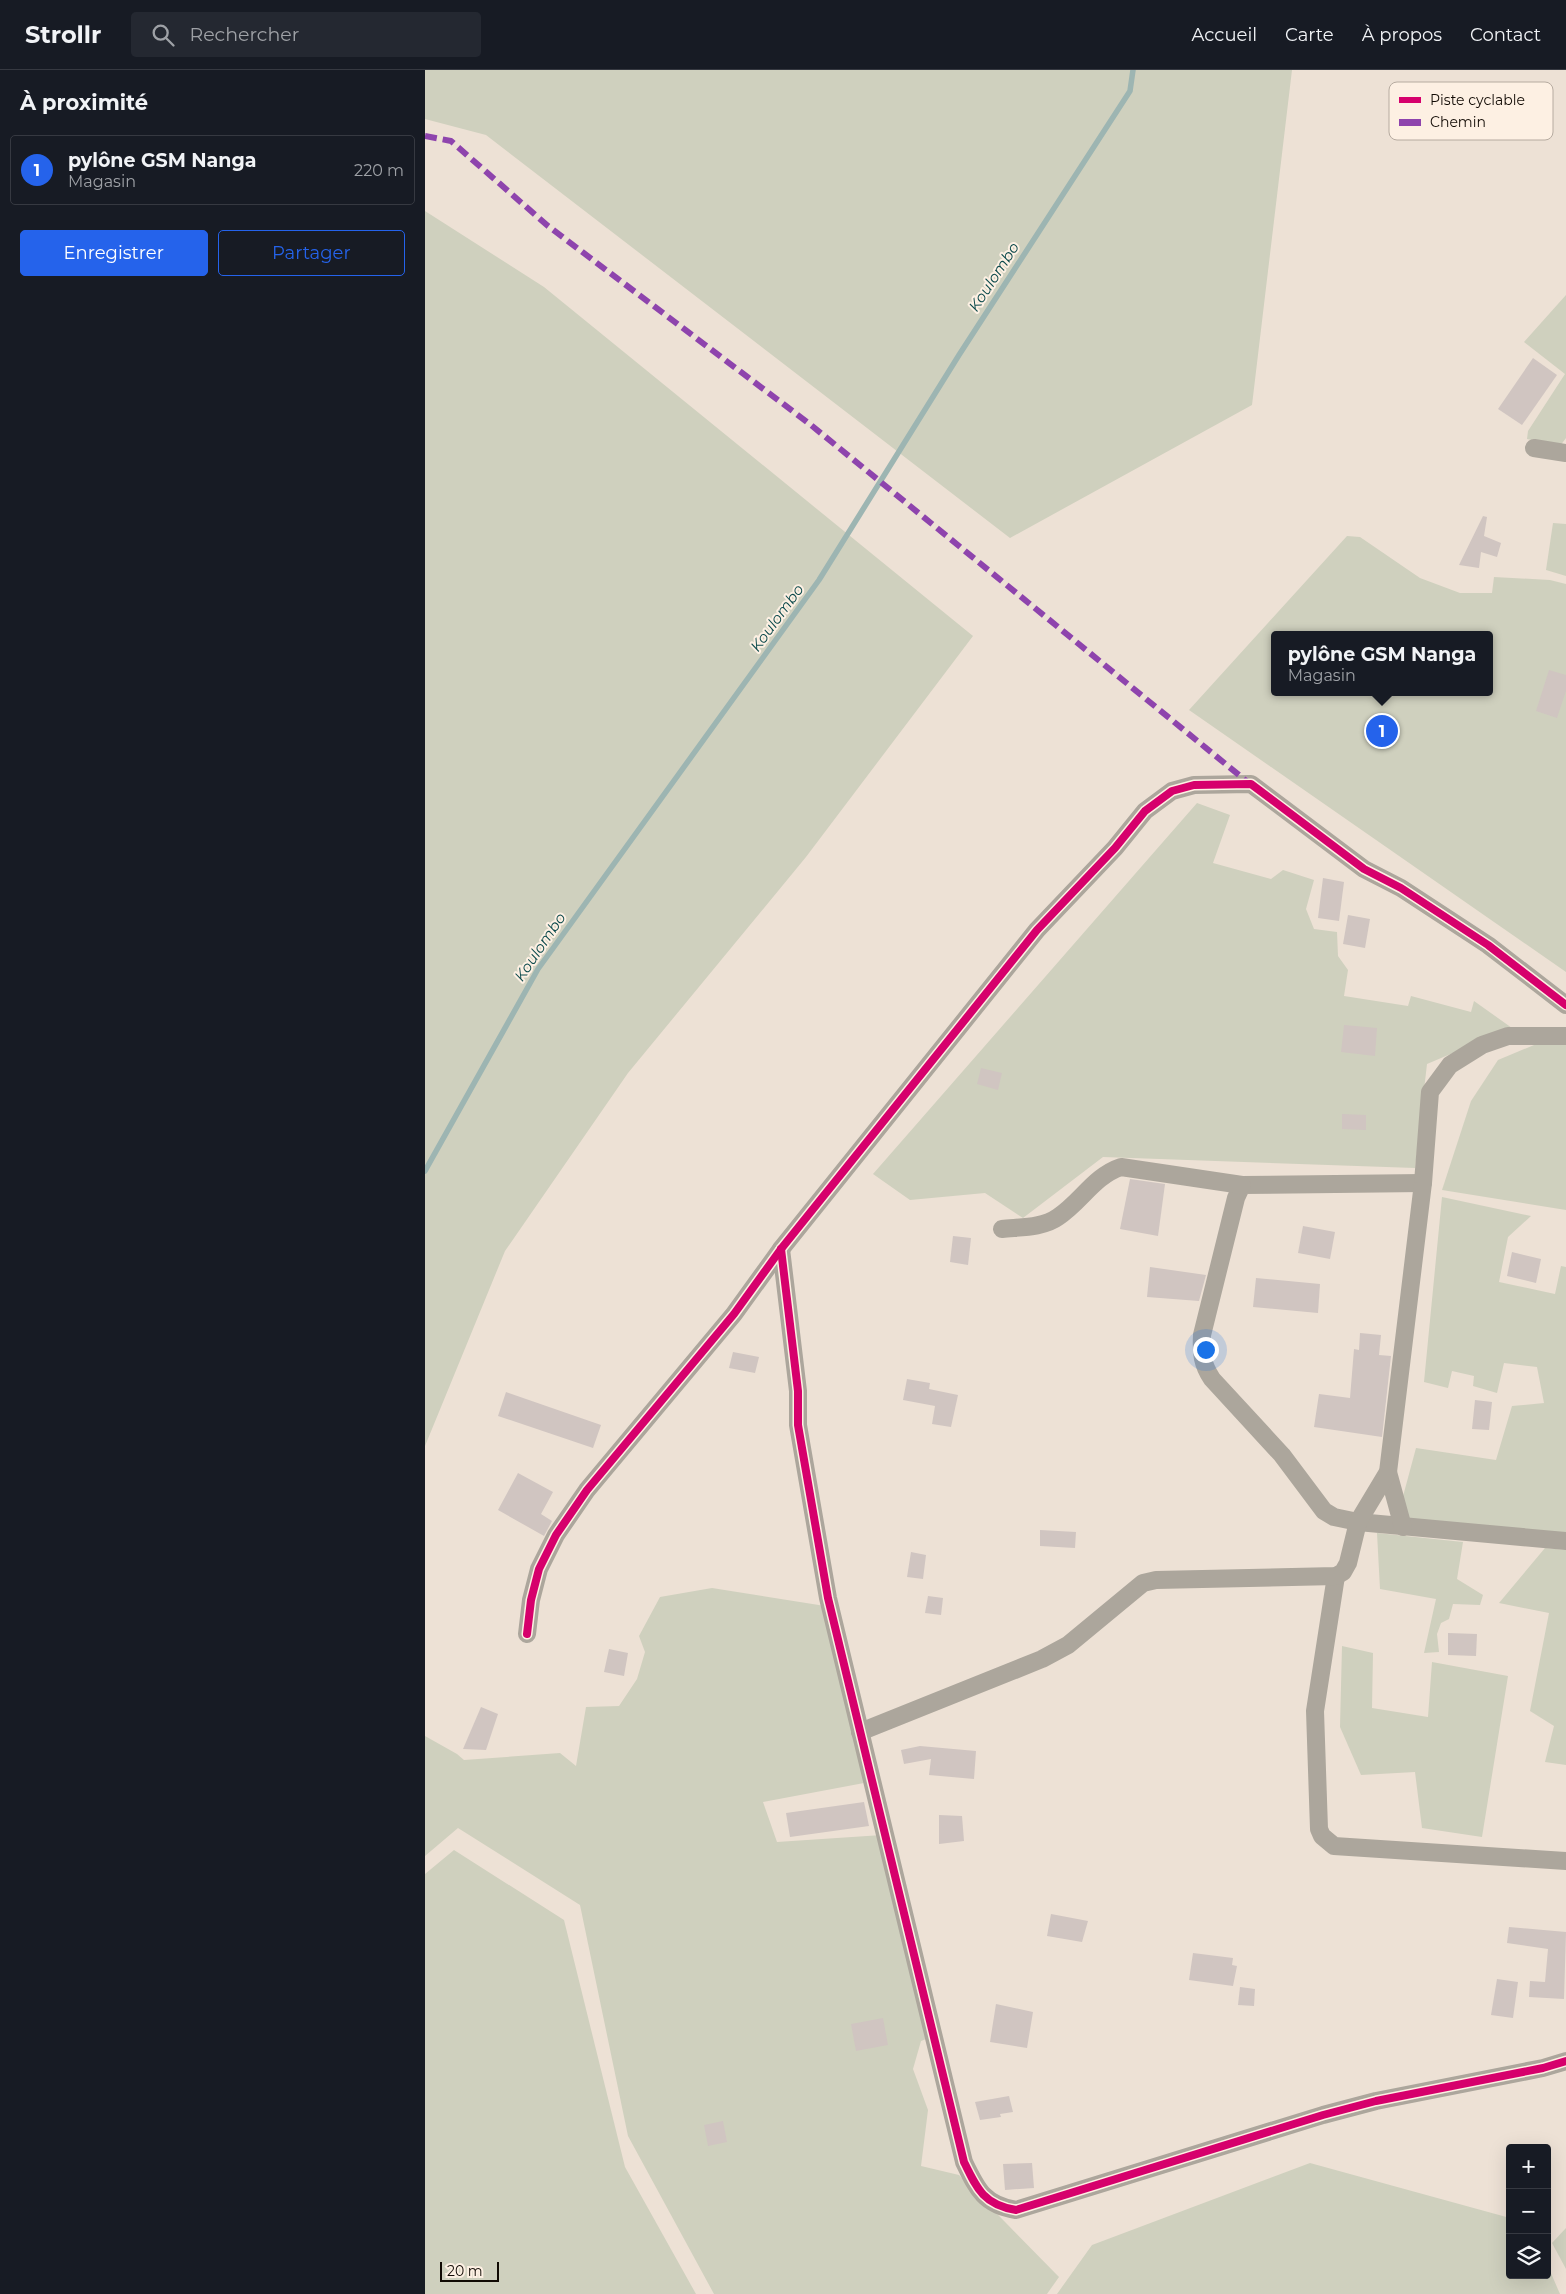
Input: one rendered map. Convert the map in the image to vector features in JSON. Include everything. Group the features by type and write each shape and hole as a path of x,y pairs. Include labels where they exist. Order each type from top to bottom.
{"street":[{"path":"1534,448 1566,453"},
{"path":"527,1634 531,1600 539,1569 556,1534 587,1490 734,1314 781,1249 1037,930 1115,848 1145,811 1172,791 1194,786 1251,784 1364,869 1401,888 1488,945 1566,1005"},
{"path":"1403,1527 1388,1472 1423,1183 1430,1092 1450,1065 1482,1045 1509,1036 1566,1036"},
{"path":"1001,1229 1038,1225 1057,1218 1109,1171 1121,1167 1242,1185 1423,1183"},
{"path":"1242,1185 1236,1198 1201,1335 1201,1356 1204,1367 1212,1380 1283,1455 1324,1511 1334,1517 1358,1522 1566,1542"},
{"path":"781,1249 797,1391 798,1425 828,1598 964,2162 976,2186 987,2198 999,2207 1016,2210 1323,2115 1377,2101 1566,2061"},
{"path":"861,1732 1051,1654 1068,1645 1143,1582 1156,1580 1336,1576 1343,1572 1348,1563 1358,1522 1388,1472"},
{"path":"1336,1576 1315,1711 1319,1829 1322,1836 1334,1846 1566,1862"}],"green space":[{"path":"425,70 1292,70 1252,405 1010,538 486,135 425,119"},
{"path":"425,211 544,287 973,636 806,857 628,1073 505,1251 425,1446"},
{"path":"1566,295 1566,438 1560,446 1527,439 1528,431 1565,374 1524,342"},
{"path":"1553,523 1566,524 1566,576 1546,570"},
{"path":"1347,536 1360,537 1420,578 1460,593 1492,593 1494,577 1550,580 1566,584 1566,972 1189,710"},
{"path":"1197,803 1230,815 1213,863 1271,879 1283,870 1314,880 1306,909 1314,929 1337,932 1338,956 1348,970 1344,996 1408,1006 1411,996 1471,1012 1474,1001 1512,1028 1427,1064 1415,1168 1103,1157 1023,1218 985,1193 910,1200 873,1174"},
{"path":"1546,1040 1566,1043 1566,1210 1442,1190 1471,1101 1498,1060"},
{"path":"1442,1197 1531,1216 1508,1237 1499,1282 1555,1294 1561,1266 1566,1267 1566,1533 1408,1520 1402,1500 1416,1448 1496,1460 1512,1406 1544,1403 1537,1367 1504,1363 1497,1393 1473,1386 1474,1376 1452,1371 1448,1388 1424,1382"},
{"path":"1377,1533 1463,1542 1457,1579 1483,1595 1480,1605 1453,1604 1449,1619 1441,1623 1437,1634 1439,1652 1424,1653 1436,1599 1380,1589"},
{"path":"1545,1548 1566,1550 1566,1765 1545,1762 1554,1726 1530,1711 1549,1613 1499,1603"},
{"path":"712,1588 825,1606 864,1783 763,1802 777,1842 882,1835 929,2038 921,2041 913,2069 928,2110 921,2166 959,2175 1059,2277 1047,2294 714,2294 628,2136 580,1905 458,1828 425,1856 425,1736 464,1760 560,1753 576,1766 586,1707 619,1706 637,1679 645,1652 639,1636 660,1597"},
{"path":"1342,1646 1373,1653 1372,1708 1428,1717 1432,1662 1508,1676 1482,1837 1422,1828 1415,1772 1361,1775 1340,1727"},
{"path":"454,1850 564,1920 625,2167 696,2294 425,2294 425,1874"},
{"path":"1310,2163 1506,2217 1506,2279 1551,2279 1551,2273 1560,2294 1057,2294 1092,2245"},
{"path":"1566,2228 1566,2269 1552,2243"}],"building":[{"path":"1533,358 1557,375 1522,425 1498,409"},
{"path":"1483,516 1487,517 1484,536 1501,543 1497,557 1481,552 1479,568 1459,565"},
{"path":"1549,670 1566,675 1566,691 1557,718 1536,711"},
{"path":"1323,878 1344,882 1339,921 1318,918"},
{"path":"1348,915 1370,919 1365,948 1343,944"},
{"path":"1344,1025 1377,1028 1375,1056 1341,1052"},
{"path":"981,1068 1002,1073 998,1090 977,1084"},
{"path":"1342,1114 1366,1115 1366,1130 1342,1129"},
{"path":"1130,1179 1165,1184 1158,1236 1120,1229"},
{"path":"1303,1226 1335,1232 1330,1259 1298,1253"},
{"path":"953,1236 971,1238 968,1265 950,1262"},
{"path":"1512,1252 1541,1259 1536,1283 1507,1276"},
{"path":"1150,1267 1206,1275 1199,1301 1147,1297"},
{"path":"1256,1278 1320,1284 1318,1313 1253,1307"},
{"path":"1360,1333 1381,1335 1379,1355 1391,1356 1382,1437 1314,1427 1319,1394 1350,1398 1354,1349 1359,1350"},
{"path":"733,1352 759,1357 755,1373 729,1368"},
{"path":"907,1379 930,1383 929,1389 958,1395 951,1427 932,1424 935,1406 903,1400"},
{"path":"506,1392 601,1425 593,1448 498,1416"},
{"path":"1475,1400 1492,1402 1489,1430 1472,1429"},
{"path":"518,1473 553,1492 541,1514 552,1521 544,1536 498,1510"},
{"path":"1040,1530 1076,1532 1075,1548 1040,1546"},
{"path":"911,1552 926,1555 923,1579 907,1577"},
{"path":"928,1596 943,1598 941,1615 925,1613"},
{"path":"1448,1633 1477,1634 1476,1656 1448,1655"},
{"path":"609,1649 628,1653 624,1676 604,1672"},
{"path":"481,1707 498,1714 486,1750 463,1749"},
{"path":"920,1746 976,1751 974,1779 929,1775 931,1759 904,1764 901,1750"},
{"path":"864,1802 869,1826 790,1837 786,1813"},
{"path":"939,1815 962,1816 964,1841 939,1844"},
{"path":"1051,1914 1088,1921 1082,1942 1047,1936"},
{"path":"1509,1927 1566,1932 1564,1999 1529,1997 1530,1981 1545,1982 1548,1949 1507,1943"},
{"path":"1193,1953 1233,1958 1232,1965 1237,1966 1233,1986 1189,1980"},
{"path":"1497,1979 1518,1982 1513,2018 1491,2015"},
{"path":"1240,1987 1255,1989 1254,2006 1238,2005"},
{"path":"996,2004 1033,2012 1027,2048 990,2042"},
{"path":"883,2018 888,2045 856,2051 851,2024"},
{"path":"1009,2096 1013,2112 1000,2114 1001,2117 980,2120 975,2102"},
{"path":"723,2121 727,2142 708,2146 704,2125"},
{"path":"1032,2163 1034,2188 1005,2190 1003,2164"}],"waterway":[{"name":"Koulombo","path":"425,1171 538,969 819,580 959,355 1130,91 1133,70"}],"marked path":[{"path":"425,136 451,141 548,226 811,425 1250,784"}],"cycle path":[{"path":"527,1634 531,1600 539,1569 556,1535 587,1490 734,1314 781,1249 1037,930 1115,848 1145,811 1172,791 1194,785 1251,784 1364,869 1401,888 1488,945 1566,1005"},
{"path":"781,1249 798,1391 798,1425 828,1598 964,2162 983,2194 996,2204 1016,2210 1323,2115 1376,2101 1543,2068 1566,2061"}],"place":[{"name":"pylône GSM Nanga","path":"1382,731"}]}
